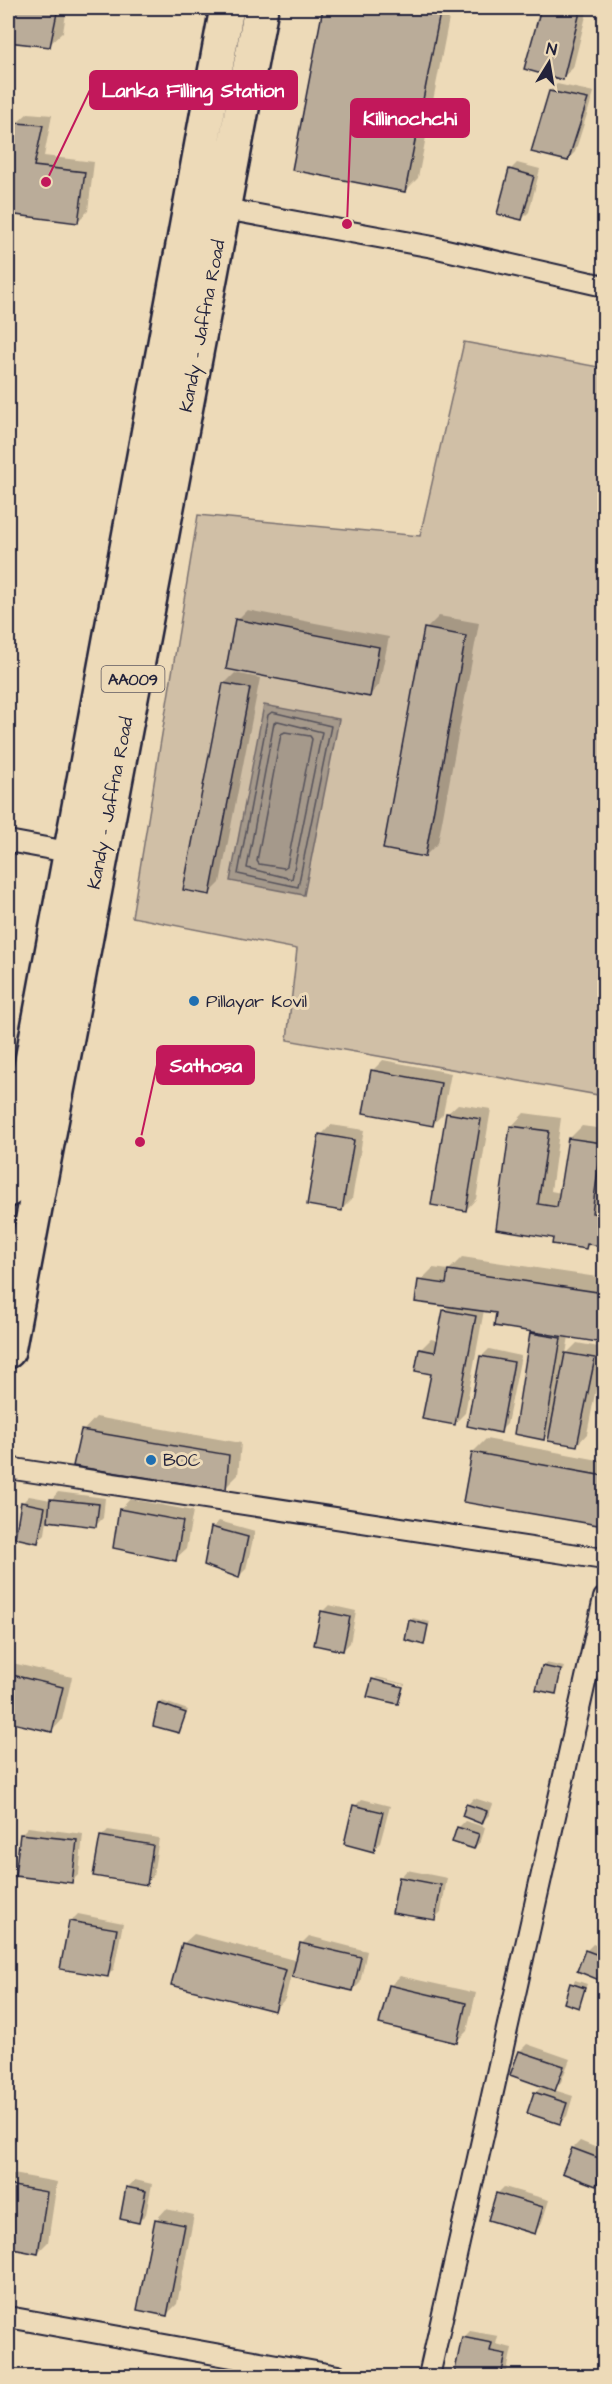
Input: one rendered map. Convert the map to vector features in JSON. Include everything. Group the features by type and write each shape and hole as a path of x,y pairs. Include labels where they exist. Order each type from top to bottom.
{"highway":[{"name":"Kandy - Jaffna Road","path":"8,1351 84,855 227,8"},
{"name":"Kandy - Jaffna Road","path":"8,1190 16,1088 84,855 225,208 261,8"}],"street":[{"path":"225,208 433,247 604,286"},
{"path":"8,841 84,855"},
{"path":"8,1468 604,1559"},
{"path":"429,2376 604,1598"},
{"path":"8,2317 338,2376"}],"shaded area":[{"path":"464,342 604,368 604,1096 287,1040 297,949 132,917 198,515 420,536"}],"water":[{"path":"264,705 339,719 304,895 230,881"}],"building":[{"path":"8,8 58,8 50,47 8,42"},
{"path":"323,8 441,8 405,192 292,170"},
{"path":"541,8 563,8 580,12 563,80 524,69"},
{"path":"549,91 588,99 568,161 531,152"},
{"path":"16,123 43,125 34,166 85,172 78,223 8,214"},
{"path":"509,169 534,176 522,220 497,214"},
{"path":"235,619 379,647 370,697 226,669"},
{"path":"424,628 466,636 425,857 383,849"},
{"path":"223,683 250,688 210,895 183,890"},
{"path":"371,1070 441,1083 433,1126 363,1113"},
{"path":"446,1113 481,1119 466,1211 431,1205"},
{"path":"510,1126 549,1131 538,1204 557,1207 568,1138 602,1143 592,1213 604,1215 604,1246 587,1244 586,1249 552,1244 553,1238 496,1229"},
{"path":"319,1134 354,1140 342,1211 307,1205"},
{"path":"448,1270 604,1293 597,1342 494,1326 496,1313 415,1302 418,1280 446,1284"},
{"path":"443,1310 476,1316 455,1425 422,1419 431,1374 415,1371 419,1349 435,1352"},
{"path":"530,1333 561,1338 544,1440 514,1434"},
{"path":"565,1353 595,1358 577,1446 548,1441"},
{"path":"480,1356 514,1362 501,1433 467,1426"},
{"name":"BOC","path":"81,1430 229,1455 226,1490 73,1466"},
{"path":"472,1452 604,1476 604,1526 463,1502"},
{"path":"50,1499 99,1504 96,1527 48,1521"},
{"path":"21,1502 45,1507 38,1543 15,1538"},
{"path":"119,1509 183,1521 176,1561 113,1548"},
{"path":"211,1527 248,1537 239,1578 204,1565"},
{"path":"321,1611 350,1617 343,1651 314,1645"},
{"path":"409,1620 428,1625 424,1645 405,1640"},
{"path":"542,1666 561,1670 556,1694 536,1690"},
{"path":"8,1674 63,1687 52,1732 8,1722"},
{"path":"372,1679 403,1687 398,1704 367,1697"},
{"path":"158,1703 186,1713 179,1733 153,1726"},
{"path":"466,1804 487,1811 482,1824 462,1816"},
{"path":"353,1805 383,1812 374,1852 344,1844"},
{"path":"457,1827 479,1834 474,1849 452,1842"},
{"path":"20,1834 77,1840 72,1883 15,1876"},
{"path":"100,1836 153,1845 147,1885 93,1876"},
{"path":"399,1877 441,1885 435,1920 392,1913"},
{"path":"69,1921 117,1929 108,1977 60,1969"},
{"path":"182,1943 286,1970 275,2011 171,1985"},
{"path":"300,1943 361,1957 353,1991 292,1977"},
{"path":"585,1950 604,1957 604,1982 577,1971"},
{"path":"570,1983 585,1988 579,2008 564,2003"},
{"path":"389,1985 466,2003 457,2043 379,2024"},
{"path":"519,2051 564,2066 555,2091 510,2075"},
{"path":"534,2092 567,2103 560,2124 527,2113"},
{"path":"604,2120 604,2146 597,2144"},
{"path":"572,2148 604,2160 596,2186 562,2173"},
{"path":"8,2185 47,2192 38,2254 8,2248"},
{"path":"126,2187 146,2191 139,2223 120,2219"},
{"path":"496,2193 543,2207 535,2234 488,2220"},
{"path":"155,2219 185,2225 167,2316 137,2310"},
{"path":"462,2337 492,2343 490,2351 506,2354 501,2376 454,2375"}],"place":[{"name":"Lanka Filling Station","path":"46,182"},
{"name":"Killinochchi","path":"347,224"},
{"name":"Pillayar Kovil","path":"194,1001"},
{"name":"Sathosa","path":"140,1142"},
{"name":"BOC","path":"151,1460"}]}
